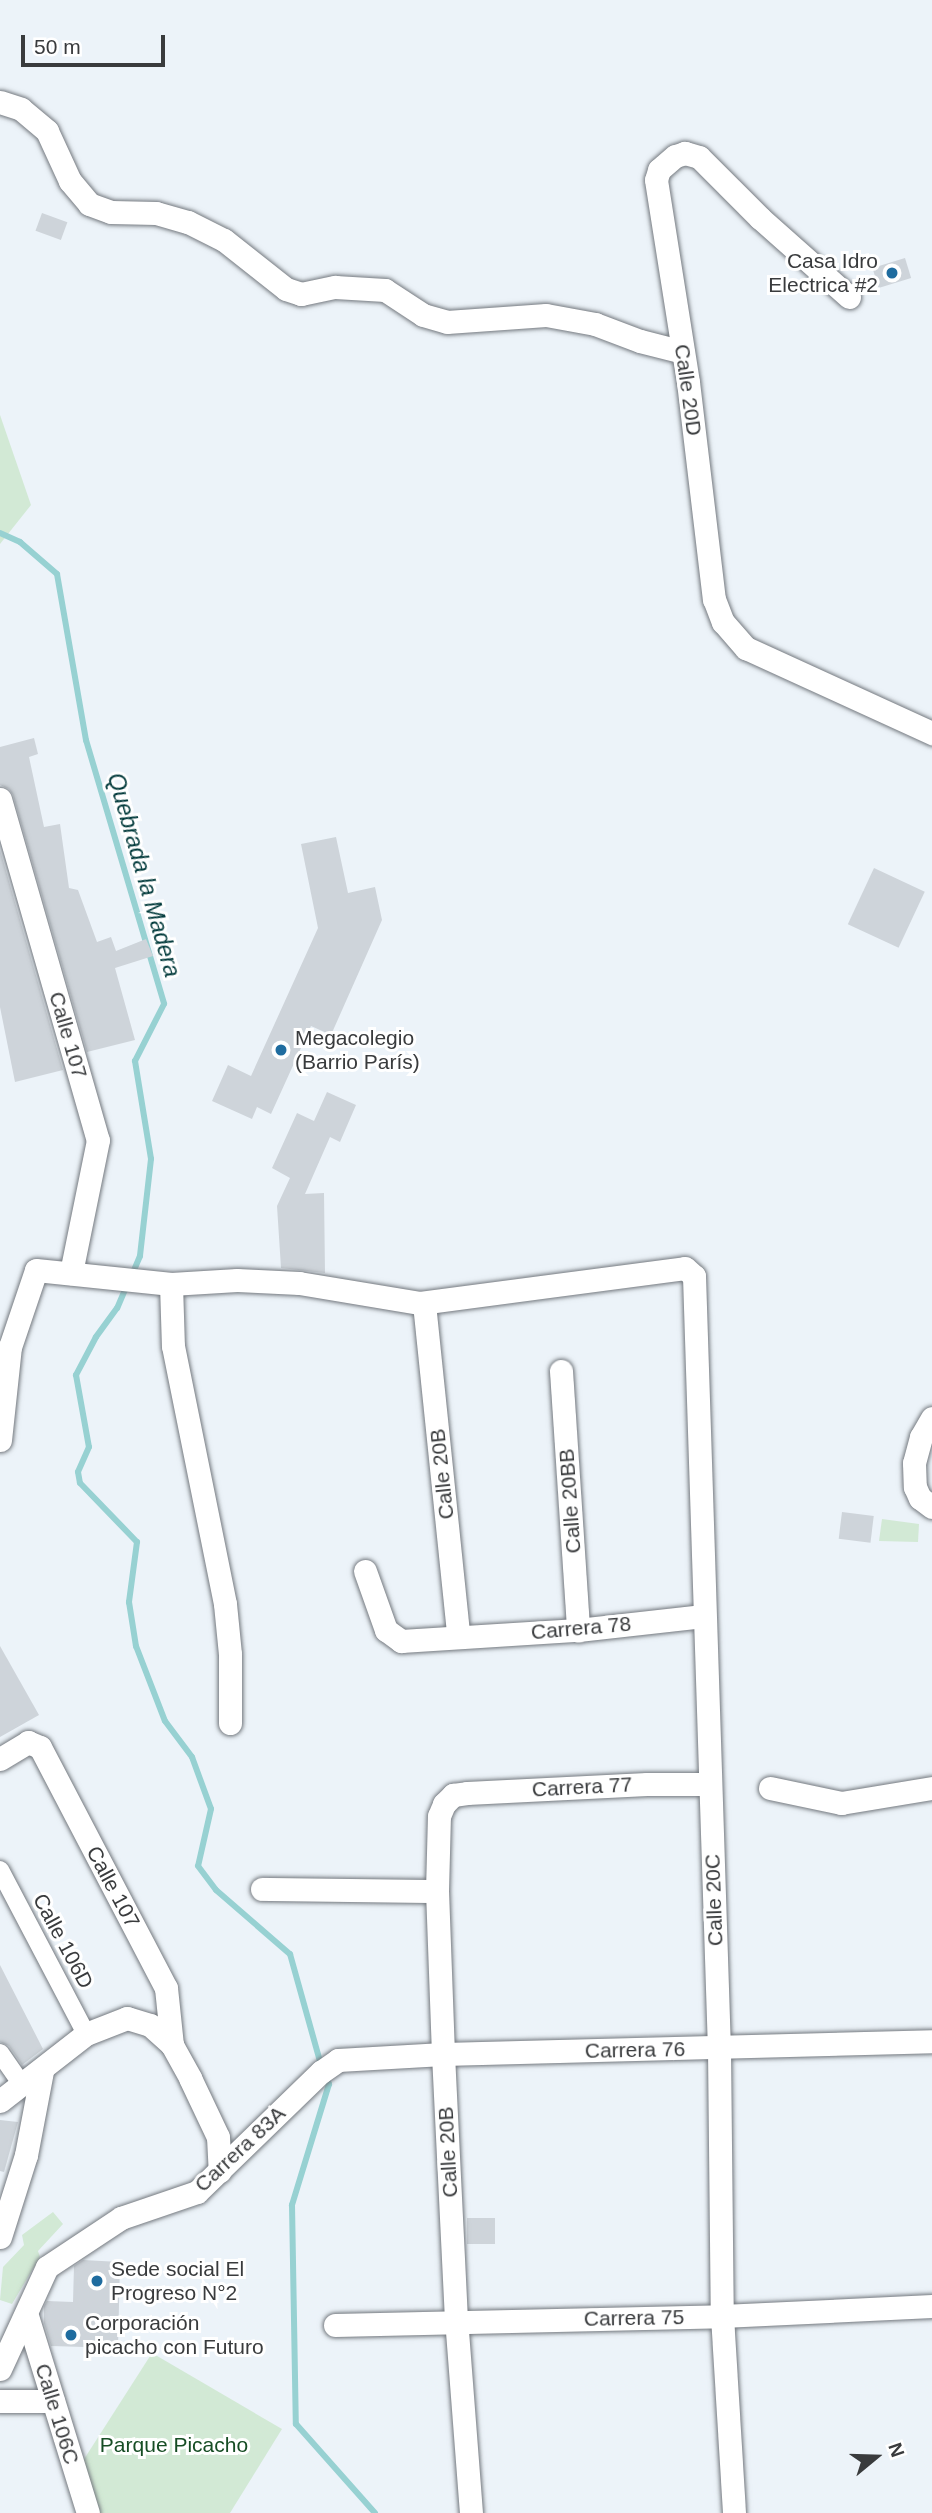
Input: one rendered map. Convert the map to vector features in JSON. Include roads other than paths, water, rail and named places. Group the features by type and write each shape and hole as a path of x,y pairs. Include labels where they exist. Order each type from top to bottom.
{"street":[{"path":"0,102 21,108 47,131 70,181 89,204 111,212 156,213 188,222 225,240 286,289 301,294 335,287 385,290 423,315 447,322 546,315 595,324 640,341 683,352"},
{"name":"Calle 20D","path":"849,297 760,218 699,157 685,153 665,162 656,180 683,352 714,599 723,622 746,648 932,733"},
{"name":"Calle 107","path":"0,799 98,1140 72,1273"},
{"name":"Calle 20C","path":"171,1284 237,1280 299,1283 421,1303 685,1268 694,1276 719,2049 722,2316 734,2513"},
{"path":"0,1440 9,1348 36,1270 171,1284 173,1346 225,1604 230,1654 230,1723"},
{"name":"Calle 20B","path":"425,1313 458,1635"},
{"name":"Calle 20BB","path":"561,1371 578,1630"},
{"path":"932,1418 921,1437 914,1463 915,1487 920,1498 932,1507"},
{"name":"Carrera 78","path":"365,1572 386,1630 401,1641 458,1635 578,1630 703,1616"},
{"name":"Calle 107","path":"0,1759 28,1742 40,1747 166,1988 172,2045 218,2137 220,2171"},
{"name":"Carrera 77","path":"453,1796 545,1788 710,1784"},
{"path":"770,1788 841,1803 932,1788"},
{"name":"Calle 20B","path":"453,1796 444,1804 439,1816 437,1891 456,2320 471,2513"},
{"name":"Calle 106D","path":"0,1870 86,2034"},
{"path":"262,1889 437,1891"},
{"name":"Calle 107","path":"86,2034 127,2018 150,2025 172,2045"},
{"path":"0,2101 23,2086 86,2034"},
{"name":"Carrera 76","path":"329,2066 443,2053 719,2049 932,2041"},
{"path":"0,2053 23,2086"},
{"name":"Carrera 83A","path":"0,2369 27,2316 47,2267 71,2248 121,2218 197,2192 329,2066"},
{"path":"2,2227 29,2144 41,2071"},
{"name":"Carrera 75","path":"335,2325 456,2320 722,2316 932,2306"},
{"name":"Calle 106C","path":"27,2316 88,2513"},
{"path":"0,2400 53,2401"}],"waterway":[{"name":"Quebrada la Madera","path":"0,533 20,542 57,574 86,740 164,1004 135,1061 151,1159 140,1256 132,1275"},
{"name":"Quebrada la Madera","path":"127,1285 117,1308 96,1337 76,1375 89,1447 78,1472 80,1483 137,1542 129,1602 136,1646 165,1721 192,1757 211,1809 198,1866 216,1890 290,1954 321,2065"},
{"name":"Quebrada la Madera","path":"325,2075 329,2084 292,2205 296,2424 375,2513"}],"place":[{"name":"Casa Idro Electrica #2","path":"892,273"},
{"name":"Megacolegio (Barrio París)","path":"281,1050"},
{"name":"Sede social El Progreso N°2","path":"97,2281"},
{"name":"Corporación picacho con Futuro","path":"71,2335"}],"park label":[{"name":"Parque Picacho","path":"174,2445"}]}
